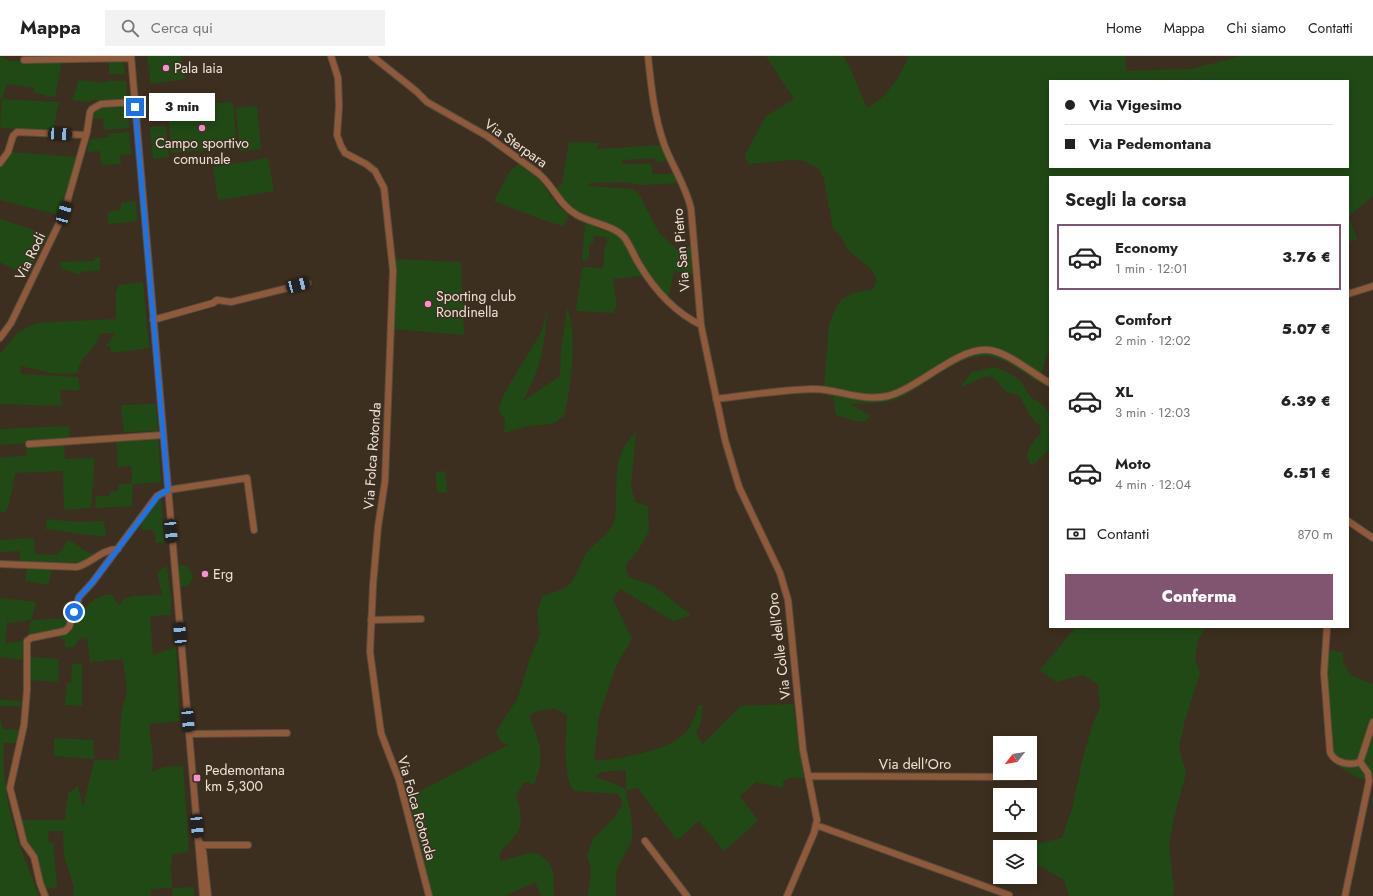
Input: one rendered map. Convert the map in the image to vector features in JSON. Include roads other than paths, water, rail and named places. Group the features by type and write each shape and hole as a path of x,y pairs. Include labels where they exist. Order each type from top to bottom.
{"street":[{"name":"Via Folca Rotonda","path":"331,56 338,78 340,107 338,135 345,153 366,164 375,171 382,183 392,270 385,481 378,526 370,652 381,734 399,780 429,896"},
{"name":"Via Sterpara","path":"372,56 416,91 427,102 487,136 546,179 556,197 566,207 578,215 618,232 623,237 640,266 661,294 682,314 701,325"},
{"name":"Via San Pietro","path":"648,56 656,118 664,144 686,191 691,210 701,325 716,399"},
{"path":"24,60 131,57 189,734 200,843 203,896"},
{"name":"Via Rodi","path":"0,338 11,323 64,213 86,135 88,115 92,108 101,104 135,102"},
{"path":"0,163 8,152 13,136 17,132 86,135"},
{"path":"153,320 213,303 217,300 231,302 308,282"},
{"path":"1349,294 1373,286"},
{"path":"716,399 813,389 856,397 888,396 903,390 966,354 974,351 989,350 1000,353 1049,382"},
{"name":"Via Colle dell'Oro","path":"716,399 725,440 737,482 777,566 786,589 808,776 816,815 816,825 787,896"},
{"path":"29,444 163,435"},
{"path":"45,896 40,883 34,857 24,843 10,788 24,725 27,690 27,641 31,638 65,631 69,627 79,597 92,583 158,496 168,490 247,478 254,530"},
{"path":"1349,522 1373,538"},
{"path":"0,564 77,567 84,565 97,555 112,549 118,549"},
{"path":"371,620 421,619"},
{"path":"1327,628 1324,673 1330,752 1334,758 1341,762 1353,764 1360,762"},
{"path":"1360,762 1373,722"},
{"path":"189,734 287,733"},
{"path":"1345,896 1369,780 1368,773 1360,762"},
{"name":"Via dell'Oro","path":"808,776 993,777"},
{"path":"816,825 1009,895"},
{"path":"645,841 687,896"},
{"path":"200,843 248,845"},
{"path":"200,843 208,896"}],"place":[{"name":"Pala Iaia","path":"166,68"},
{"name":"Campo sportivo comunale","path":"202,128"},
{"name":"Sporting club Rondinella","path":"428,304"},
{"name":"Erg","path":"205,574"},
{"name":"Pedemontana km 5,300","path":"197,778"}]}
